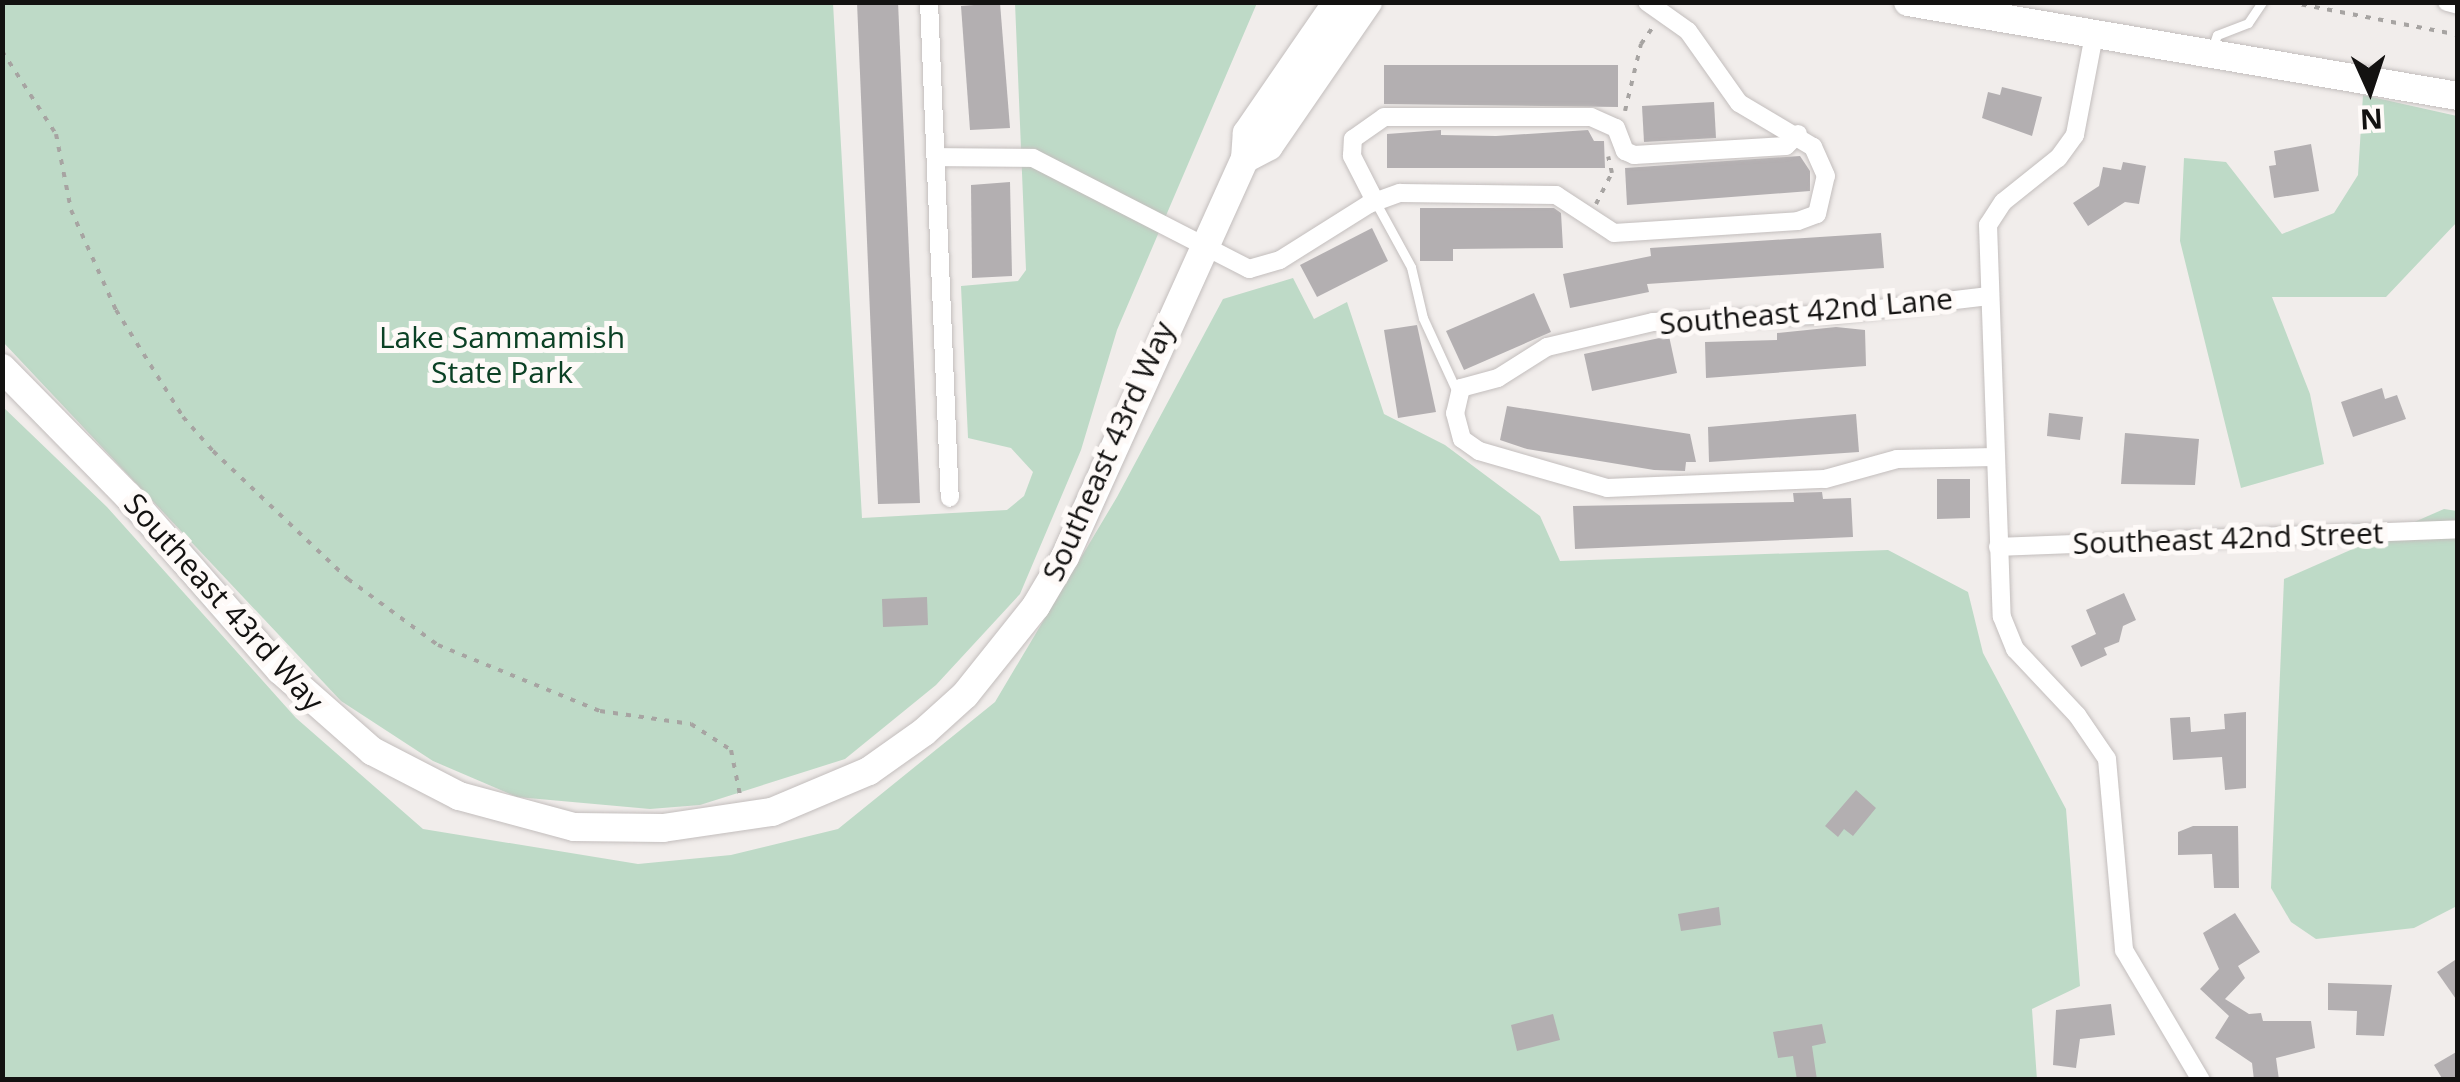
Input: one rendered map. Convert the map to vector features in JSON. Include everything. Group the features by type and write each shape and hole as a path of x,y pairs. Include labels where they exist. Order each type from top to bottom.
{"main road":[{"name":"Southeast 43rd Way","path":"2,368 117,484 293,684 372,751 458,796 546,822 663,828 744,817 823,794 898,753 965,695 1004,648 1065,557 1201,248 1245,159 1247,133 1337,2"},
{"name":"Southeast 43rd Way","path":"1245,159 1269,146 1368,2"},
{"path":"1908,2 1971,8 2094,35 2458,96"}],"street":[{"path":"928,2 950,498"},
{"path":"936,157 1032,158 1201,248 1257,269 1375,201 1400,193 1556,195 1614,233 1809,220 1822,206 1826,176 1820,156 1798,134 1740,103 1688,31 1647,2"},
{"path":"2448,2 2458,5"},
{"path":"2094,35 2078,123 2068,148 2011,193 1988,225 1998,547 2006,632 2107,759 2124,950 2201,1080"},
{"path":"1375,201 1357,172 1353,139 1384,117 1591,117 1616,128 1625,152 1634,155 1786,146 1798,134"},
{"name":"Southeast 42nd Lane","path":"1457,392 1498,378 1547,347 1653,322 1836,314 1989,296"},
{"path":"1457,392 1456,428 1470,445 1607,488 1825,478 1897,459 1995,457"},
{"name":"Southeast 42nd Street","path":"1998,547 2458,530"}],"lane":[{"path":"2210,54 2217,35 2248,23 2262,2"},
{"path":"1375,201 1411,267 1423,318 1457,392"}],"path":[{"path":"2288,2 2458,35"},
{"path":"2,52 56,134 71,210 116,310 183,417 214,451 348,579 438,645 600,711 690,724 713,736 730,750 744,817"}],"green space":[{"name":"Lake Sammamish State Park","path":"2,3 833,3 862,518 1007,510 1024,496 1033,472 1011,448 968,438 961,286 1018,281 1026,270 1015,3 1257,3 1117,330 1081,450 1020,594 936,685 845,759 700,805 650,809 517,797 433,761 341,701 3,342"},
{"path":"2363,95 2457,116 2457,222 2386,297 2272,297 2310,394 2324,464 2241,488 2180,241 2184,158 2226,162 2282,234 2334,213 2358,175"},
{"path":"1293,278 1314,319 1347,302 1384,414 1445,445 1540,516 1560,561 1888,550 1968,592 1983,653 2066,809 2080,986 2032,1009 2037,1080 3,1079 2,406 107,507 296,718 423,829 638,864 731,855 838,829 995,702 1117,497 1223,299"},
{"path":"2444,509 2457,511 2457,906 2414,928 2316,939 2291,922 2271,888 2284,579"}],"building":[{"path":"857,2 898,2 920,503 878,504"},
{"path":"1000,3 1010,128 970,130 961,6"},
{"path":"1384,65 1618,65 1618,107 1384,104"},
{"path":"2002,87 2042,97 2032,136 1982,118 1988,92 2000,95"},
{"path":"1714,102 1716,138 1644,142 1642,106"},
{"path":"1441,130 1441,135 1496,136 1588,130 1594,141 1604,141 1605,168 1387,168 1387,134"},
{"path":"2311,144 2319,191 2274,198 2269,166 2276,165 2274,151"},
{"path":"1800,156 1810,171 1810,191 1627,205 1625,168"},
{"path":"2123,162 2146,166 2139,204 2125,202 2088,226 2073,203 2099,186 2103,167 2121,170"},
{"path":"1010,182 1012,276 972,278 971,185"},
{"path":"1420,208 1554,208 1561,213 1563,248 1453,249 1453,261 1420,261"},
{"path":"1372,228 1388,261 1317,297 1300,265"},
{"path":"1881,233 1884,268 1647,284 1649,292 1570,308 1563,274 1651,256 1650,248"},
{"path":"1534,293 1551,332 1464,370 1446,331"},
{"path":"1417,325 1436,412 1398,418 1384,330"},
{"path":"1836,327 1865,330 1866,366 1706,378 1705,342 1777,340 1777,333"},
{"path":"1669,336 1677,373 1592,391 1584,354"},
{"path":"2382,388 2385,399 2397,395 2406,419 2353,437 2341,402"},
{"path":"1507,406 1690,434 1696,462 1686,462 1685,471 1654,470 1527,449 1500,440"},
{"path":"2049,413 2083,417 2080,440 2047,436"},
{"path":"1856,414 1859,452 1709,462 1708,427"},
{"path":"2125,433 2199,439 2195,485 2121,484"},
{"path":"1937,479 1970,479 1970,518 1937,519"},
{"path":"1822,492 1823,499 1851,498 1853,537 1575,549 1573,506 1794,502 1793,493"},
{"path":"2124,593 2136,620 2123,626 2119,642 2104,648 2107,655 2081,667 2071,646 2096,634 2086,610"},
{"path":"927,597 928,625 883,627 882,599"},
{"path":"2246,712 2246,788 2225,790 2222,757 2173,760 2170,718 2190,717 2191,732 2225,729 2224,714"},
{"path":"1856,790 1876,808 1853,836 1844,829 1838,837 1825,826"},
{"path":"2193,826 2238,826 2239,888 2214,888 2212,854 2178,855 2178,832"},
{"path":"1719,907 1721,925 1681,931 1678,914"},
{"path":"2235,913 2260,952 2238,966 2245,978 2225,999 2249,1014 2261,1013 2263,1021 2311,1021 2315,1048 2276,1058 2279,1080 2254,1080 2252,1063 2215,1038 2229,1016 2200,989 2219,969 2203,933"},
{"path":"2458,958 2458,1002 2437,972"},
{"path":"2328,983 2392,985 2384,1036 2356,1035 2357,1011 2328,1010"},
{"path":"2111,1004 2115,1035 2080,1039 2076,1068 2053,1065 2056,1010"},
{"path":"1553,1014 1560,1040 1517,1051 1511,1025"},
{"path":"1822,1024 1826,1043 1812,1046 1817,1080 1797,1080 1793,1056 1778,1058 1773,1032"},
{"path":"2458,1051 2458,1080 2443,1080 2434,1065"}]}
